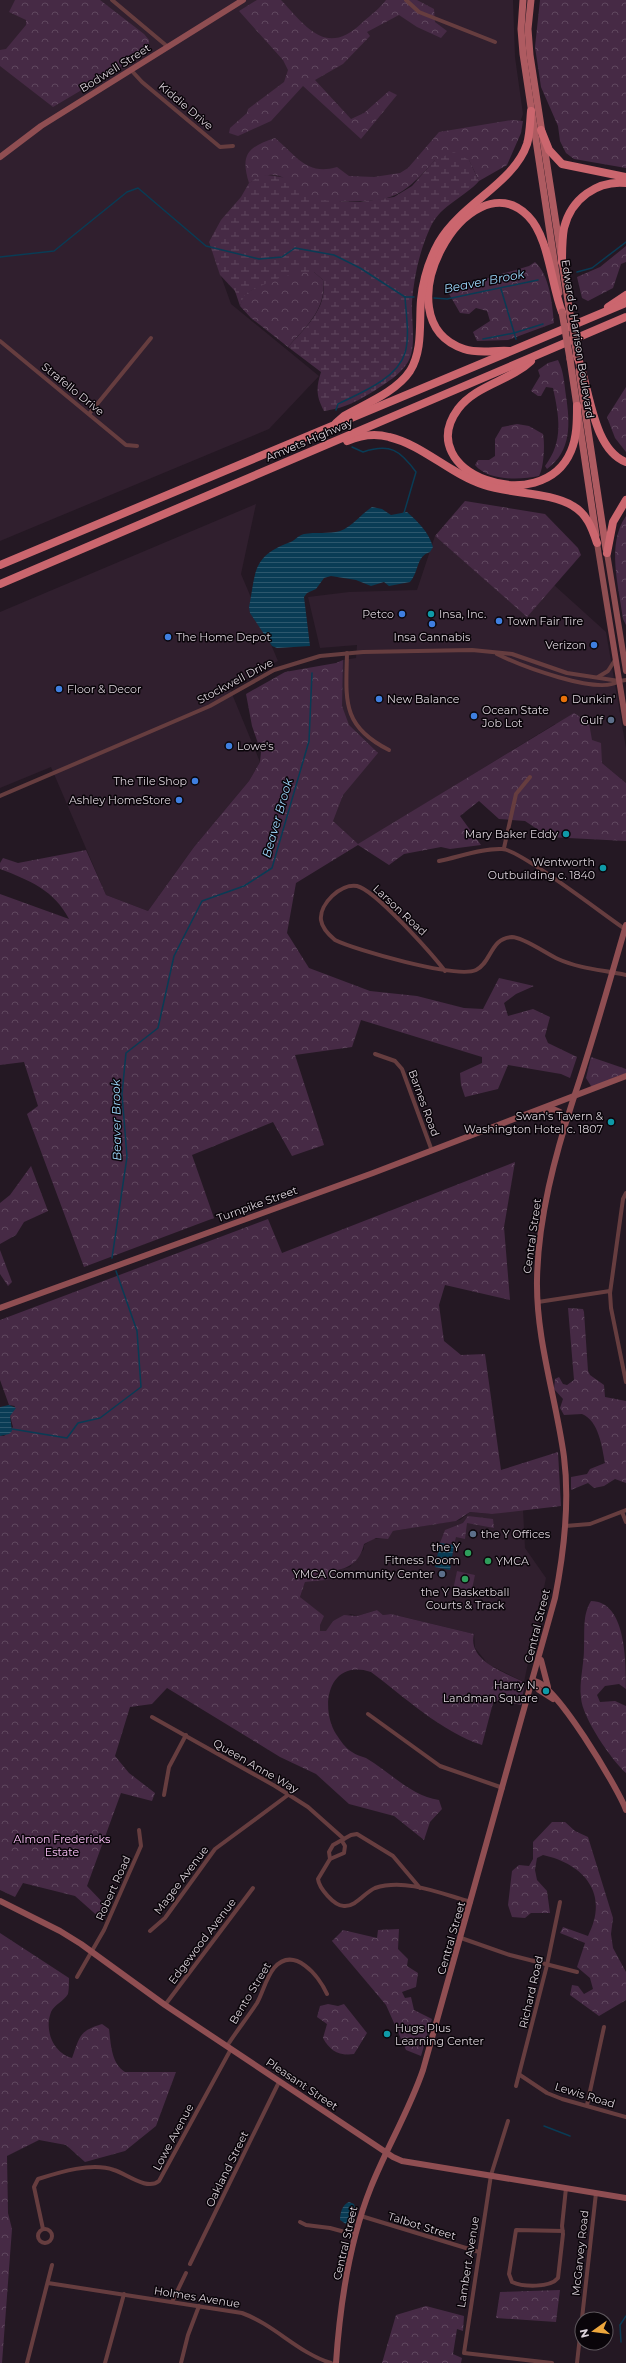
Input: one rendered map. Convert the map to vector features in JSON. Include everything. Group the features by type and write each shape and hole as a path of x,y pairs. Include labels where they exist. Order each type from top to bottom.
{"highway":[{"path":"332,427 344,416 398,384 410,371 418,348 422,288 433,253 443,235 458,216 507,175 517,163 528,141 531,112"},
{"path":"541,130 549,150 562,164 626,177"},
{"path":"562,262 565,226 575,204 585,194 600,186 626,183"},
{"path":"512,351 476,352 458,347 442,334 434,324 429,312 428,290 438,256 451,234 474,210 485,204 502,203 516,207 528,216 541,237 556,295 566,313"},
{"path":"599,314 626,296"},
{"name":"Amvets Highway","path":"0,565 626,303"},
{"name":"Amvets Highway","path":"0,584 626,317"},
{"path":"611,323 626,322"},
{"path":"536,355 526,365 473,395 458,408 449,427 448,440 451,451 459,464 475,476 498,483 519,486 544,480 558,470 571,451 576,431 577,406"},
{"path":"573,358 582,369 602,439 613,454 626,462"},
{"path":"328,443 372,435 395,438 460,475 484,485 557,500 572,505 588,520 598,543"},
{"path":"607,553 613,522 626,500"}],"main road":[{"name":"Bodwell Street","path":"0,157 26,136 243,0"},
{"name":"Edward S Harrison Boulevard","path":"523,0 522,46 531,112 626,671"},
{"name":"Edward S Harrison Boulevard","path":"531,0 529,46 562,262 566,313"},
{"name":"Edward S Harrison Boulevard","path":"573,358 577,406 615,659 623,680 626,723"},
{"name":"Central Street","path":"336,2363 340,2316 361,2216 371,2187 414,2096 423,2070 504,1788 555,1598 565,1526 564,1460 542,1343 537,1281 540,1234 565,1125 626,927"},
{"name":"Turnpike Street","path":"0,1308 432,1151 626,1076"},
{"name":"Turnpike Street","path":"520,1118 550,1109 562,1114 565,1125"},
{"path":"540,1656 548,1689"},
{"path":"533,1681 540,1682 548,1689 563,1709 598,1758 626,1810"},
{"path":"533,1681 539,1690 550,1696 563,1709"},
{"name":"Pleasant Street","path":"0,1901 60,1931 92,1951 165,2005 387,2154 402,2161 626,2198"}],"street":[{"path":"112,0 168,47"},
{"path":"406,0 419,12 495,42"},
{"name":"Kiddie Drive","path":"131,70 142,82 220,147 233,146"},
{"path":"89,414 151,338"},
{"name":"Strafello Drive","path":"0,341 126,444 137,446"},
{"name":"Stockwell Drive","path":"0,796 210,706 281,667 310,658 347,653 461,649 512,654 566,673 623,680"},
{"path":"347,653 347,699 351,717 360,730 389,750"},
{"name":"Stockwell Drive","path":"495,653 576,682 609,686 623,680"},
{"path":"598,678 608,671 615,659"},
{"path":"504,848 516,794 530,777"},
{"path":"439,861 504,848 526,859 626,927"},
{"name":"Larson Road","path":"445,971 426,946 373,896 359,887 352,886 341,889 335,893 324,907 321,921 325,930 335,940 445,971 461,973 475,970 481,966 495,944 512,937 524,940 560,960 612,972"},
{"path":"612,972 626,975"},
{"name":"Barnes Road","path":"375,1054 395,1061 402,1069 432,1151"},
{"path":"626,1193 623,1199 610,1291 611,1308 626,1382"},
{"path":"538,1302 610,1291"},
{"path":"565,1526 590,1524 624,1511 626,1522"},
{"path":"368,1714 440,1766 504,1788"},
{"name":"Queen Anne Way","path":"152,1717 186,1735 308,1807 344,1840"},
{"path":"164,1795 169,1767 186,1735"},
{"name":"Magee Avenue","path":"150,1931 165,1918 215,1850 288,1795"},
{"name":"Robert Road","path":"77,1977 104,1930 141,1846 139,1830"},
{"path":"420,1888 389,1852 360,1834 353,1834 336,1843 331,1848 330,1859 320,1874 319,1885 341,1906 350,1905 368,1892 378,1888 420,1888 472,1902"},
{"path":"330,1859 344,1853 344,1840"},
{"name":"Edgewood Avenue","path":"165,2005 253,1888"},
{"name":"Richard Road","path":"516,2086 547,1965 560,1902"},
{"path":"461,1938 510,1955 577,1972"},
{"name":"Bento Street","path":"229,2048 258,2001 273,1969 281,1962 294,1961 305,1966 320,1979 327,1994"},
{"path":"587,2105 604,2027"},
{"name":"Lowe Avenue","path":"43,2229 34,2187 38,2179 99,2167 114,2170 148,2185 155,2184 159,2181 229,2048"},
{"name":"Lewis Road","path":"520,2075 547,2093 626,2117"},
{"name":"Oakland Street","path":"190,2264 279,2082"},
{"path":"491,2175 508,2121"},
{"name":"Lambert Avenue","path":"491,2175 464,2353 552,2363"},
{"path":"563,2231 516,2230 509,2274 512,2282 524,2285 551,2284 557,2279 563,2231 566,2188"},
{"name":"McGarvey Road","path":"577,2363 596,2192"},
{"name":"Talbot Street","path":"361,2216 479,2252"},
{"path":"300,2222 356,2235"},
{"path":"27,2363 52,2265"},
{"path":"172,2302 186,2273"},
{"name":"Holmes Avenue","path":"48,2283 227,2310 252,2317 263,2322 303,2351 331,2363"},
{"path":"105,2363 124,2294"},
{"path":"182,2363 188,2335 199,2306"}],"shaded area":[{"path":"0,0 513,0 515,57 523,114 508,157 225,228 209,242 231,304 319,376 269,429 0,541"},
{"path":"256,504 241,574 278,661 259,670 230,689 260,762 249,781 194,847 148,911 106,895 51,767 0,788 0,612"},
{"path":"435,536 527,616 554,585 606,632 626,748 626,783 555,724 358,845 333,821 343,660 356,658 357,645 320,648 308,597 349,592 417,590"},
{"path":"523,1509 525,1548 546,1578 524,1682 488,1664 475,1648 474,1634 391,1614 383,1615 377,1610 357,1616 351,1614 333,1621 326,1632 320,1631 307,1603 300,1597 305,1582 326,1580 331,1571 350,1567 364,1549 364,1545 373,1539 388,1538 393,1531 460,1520 470,1512 492,1514"}],"green space":[{"path":"15,0 100,0 144,34 149,40 149,47 139,56 53,107 0,66 0,50 6,49 26,25 26,20 9,12"},
{"path":"257,0 281,0 309,29 328,38 339,37 350,32 386,0 417,0 434,9 435,22 447,31 441,38 417,27 399,15 367,32 370,36 343,64 315,80 351,119 364,113 389,91 397,95 361,139 303,86 271,121 238,136 229,133 230,128 247,113 248,109 284,82 288,70 283,60 239,11"},
{"path":"540,0 626,0 626,168 574,159 566,153 560,141 558,126 541,87 535,47"},
{"path":"512,120 523,121 521,133 507,165 479,181 469,160 435,160 414,182 396,195 374,200 325,202 306,196 279,176 272,175 262,177 249,183 246,173 245,165 248,153 258,145 275,138 302,162 317,169 337,167 349,176 374,177 400,173 408,168 439,132"},
{"path":"454,152 469,160 479,181 441,212 435,219 427,235 418,263 414,282 412,302 413,341 411,356 408,362 397,375 361,399 339,408 324,411 318,396 318,383 321,372 288,347 308,324 319,308 324,290 323,280 314,272 305,272 287,276 245,294 240,306 235,291 220,275 209,242 221,220 241,197 249,183 260,176 267,175 287,178 296,187 316,200 360,202 394,197 412,186 435,160"},
{"path":"626,246 626,262 621,264 613,288 588,301 582,298 577,277 600,267"},
{"path":"535,262 540,268 547,282 554,323 508,340 477,341 473,332 490,321 487,311 476,308 469,314 460,313 448,292 454,284 478,281 529,266"},
{"path":"296,272 314,272 323,280 323,290 322,299 314,316 288,347 251,318 240,306 244,294 273,279"},
{"path":"558,360 563,373 567,406 567,436 561,454 547,469 545,466 555,447 558,428 558,418 553,388 546,387 541,396 538,396 531,391 540,376 538,370 548,363"},
{"path":"626,387 626,452 615,438 607,417"},
{"path":"517,424 529,426 543,434 544,455 539,476 523,478 496,477 481,470 475,465 478,460 489,460 495,456 495,439 502,427"},
{"path":"465,501 545,514 578,548 581,555 527,617 435,536"},
{"path":"626,516 626,625 623,619 617,580 615,552 620,527"},
{"path":"343,660 342,706 349,725 378,753 343,795 333,821 358,844 574,713 589,723 592,740 601,743 602,763 626,783 626,841 549,837 525,821 499,819 479,801 460,816 481,845 450,849 441,847 404,854 389,865 358,845 296,883 287,933 309,968 370,991 417,996 464,1008 483,1009 499,978 534,986 516,994 504,1003 508,1016 533,1009 550,1017 545,1036 548,1043 577,1057 570,1078 561,1074 508,1065 498,1089 465,1097 461,1085 460,1073 482,1063 482,1057 361,1020 352,1047 295,1055 324,1145 292,1156 273,1122 192,1155 214,1218 84,1267 27,1114 38,1106 24,1062 0,1065 0,894 69,919 56,900 48,893 21,877 0,869 0,863 3,858 18,863 86,850 106,895 148,911 194,847 249,781 260,762 261,752 252,726 246,694 285,672 336,663"},
{"path":"591,1057 626,1069 626,1073 595,1086 591,1086 586,1078"},
{"name":"Almon Fredericks Estate","path":"515,1162 504,1227 510,1300 445,1285 439,1305 444,1341 461,1355 485,1354 501,1470 558,1452 561,1506 492,1514 470,1512 456,1521 393,1531 388,1539 376,1538 364,1544 360,1556 353,1564 331,1571 327,1580 305,1582 300,1597 324,1616 320,1625 320,1631 326,1631 333,1621 344,1615 357,1616 377,1610 383,1615 391,1614 474,1634 473,1644 483,1659 490,1665 525,1683 521,1705 500,1700 493,1703 482,1745 467,1739 438,1723 371,1672 357,1669 345,1672 337,1678 331,1687 328,1711 336,1734 343,1744 350,1751 366,1758 410,1789 429,1798 439,1800 442,1809 430,1822 424,1840 394,1816 349,1804 316,1774 280,1757 167,1688 152,1704 130,1707 115,1756 129,1773 155,1793 152,1801 121,1793 87,1886 107,1907 101,1919 75,1896 23,1883 15,1897 0,1890 0,1436 4,1436 13,1427 10,1416 15,1406 9,1405 0,1380 0,1320 268,1219 282,1253"},
{"path":"31,1166 48,1211 24,1222 16,1235 0,1244 0,1203 10,1195"},
{"path":"0,1250 12,1282 8,1286 0,1274"},
{"path":"568,1308 583,1309 584,1312 588,1371 590,1375 604,1385 605,1397 626,1401 626,1483 615,1479 604,1486 594,1488 588,1483 571,1490 571,1477 587,1474 590,1469 605,1463 599,1435 592,1422 588,1417 582,1414 564,1415 560,1408 563,1399 554,1389 555,1379 559,1377 563,1384 567,1385 574,1380"},
{"path":"468,1516 493,1519 494,1528 467,1523 465,1539 456,1537 454,1545 440,1543 445,1530 463,1523"},
{"name":"the Y Basketball Courts & Track","path":"457,1571 475,1575 471,1594 453,1590"},
{"path":"591,1601 603,1604 611,1611 622,1634 626,1689 619,1684 605,1686 597,1695 600,1702 615,1701 626,1706 626,1773 613,1759 592,1727 586,1716 581,1698 584,1655 584,1624 586,1612"},
{"path":"552,1822 565,1822 575,1831 588,1837 613,1918 611,1934 613,1948 626,1972 626,2000 599,2016 570,1995 572,1985 578,1986 584,1994 593,1989 590,1978 577,1967 585,1943 560,1933 563,1927 588,1936 594,1921 596,1907 594,1894 589,1883 581,1874 570,1866 558,1859 543,1855 537,1858 535,1870 537,1880 547,1891 550,1913 531,1913 525,1918 512,1917 508,1905 512,1871 519,1865 529,1866 533,1859 533,1842"},
{"path":"399,1929 398,1949 408,1959 407,1966 418,1973 416,1987 402,1992 405,1998 411,1997 414,2010 432,2019 421,2056 406,2050 386,2005 332,1941 343,1930 377,1938 378,1930"},
{"path":"0,1933 69,1978 68,1994 52,2010 49,2019 52,2040 55,2046 65,2055 72,2058 81,2035 89,2029 102,2024 109,2029 112,2053 117,2064 125,2072 176,2072 156,2126 125,2151 85,2162 66,2145 39,2140 7,2156 8,2213 12,2229 2,2363 0,2363"},
{"path":"328,2004 338,2006 344,2004 367,2033 354,2054 336,2052 326,2043 323,2038 327,2024 317,2017 320,2006"},
{"path":"560,2290 556,2322 496,2318 500,2292"},
{"path":"426,2306 464,2316 463,2331 457,2329 453,2354 462,2358 461,2363 382,2363 396,2315"}],"water":[{"path":"372,507 382,509 391,515 407,512 429,536 433,547 430,552 422,557 413,578 410,582 389,586 384,582 371,586 356,580 331,576 324,578 316,589 307,593 304,597 310,646 277,648 272,646 250,613 249,607 257,568 261,561 267,554 276,548 302,535 308,533 340,531"},
{"path":"9,1405 16,1408 10,1416 12,1431 9,1434 0,1436 0,1407"},
{"path":"440,1543 454,1545 450,1570 435,1567"},
{"path":"349,2202 354,2204 355,2208 350,2222 346,2224 340,2220 340,2215 343,2207"}],"waterway":[{"path":"0,257 54,251 127,192 138,188 206,246 259,259 282,257 295,248 334,255 360,268 405,297"},
{"name":"Beaver Brook","path":"577,272 592,268 626,242"},
{"name":"Beaver Brook","path":"434,298 447,299 538,280"},
{"path":"501,289 516,339"},
{"name":"Beaver Brook","path":"405,297 414,297"},
{"name":"Beaver Brook","path":"336,410 338,404 367,390 386,378 401,362 405,353 407,339 405,297"},
{"path":"483,339 514,333 543,324"},
{"name":"Beaver Brook","path":"352,447 363,452 380,448 394,450 405,458 410,464 416,472 404,513"},
{"name":"Beaver Brook","path":"112,1258 127,1157 122,1094 126,1053 158,1028 174,956 202,901 244,886 272,868 309,741 312,673"},
{"name":"Beaver Brook","path":"12,1429 67,1438 78,1423 100,1418 141,1387 137,1331 116,1271"},
{"path":"544,2126 570,2136"},
{"path":"621,2342 620,2325 626,2316"}],"place":[{"name":"Petco","path":"402,614"},
{"name":"Insa, Inc.","path":"431,614"},
{"name":"Town Fair Tire","path":"499,621"},
{"name":"Insa Cannabis","path":"432,624"},
{"name":"The Home Depot","path":"168,637"},
{"name":"Verizon","path":"594,645"},
{"name":"Floor & Decor","path":"59,689"},
{"name":"New Balance","path":"379,699"},
{"name":"Dunkin'","path":"564,699"},
{"name":"Ocean State Job Lot","path":"474,716"},
{"name":"Gulf","path":"611,720"},
{"name":"Lowe's","path":"229,746"},
{"name":"The Tile Shop","path":"195,781"},
{"name":"Ashley HomeStore","path":"179,800"},
{"name":"Mary Baker Eddy","path":"566,834"},
{"name":"Wentworth Outbuilding c. 1840","path":"603,868"},
{"name":"Swan's Tavern & Washington Hotel c. 1807","path":"611,1122"},
{"name":"the Y Offices","path":"473,1534"},
{"name":"the Y Fitness Room","path":"468,1553"},
{"name":"YMCA","path":"488,1561"},
{"name":"YMCA Community Center","path":"442,1574"},
{"name":"the Y Basketball Courts & Track","path":"465,1579"},
{"name":"Harry N. Landman Square","path":"546,1691"},
{"name":"Hugs Plus Learning Center","path":"387,2034"}]}
